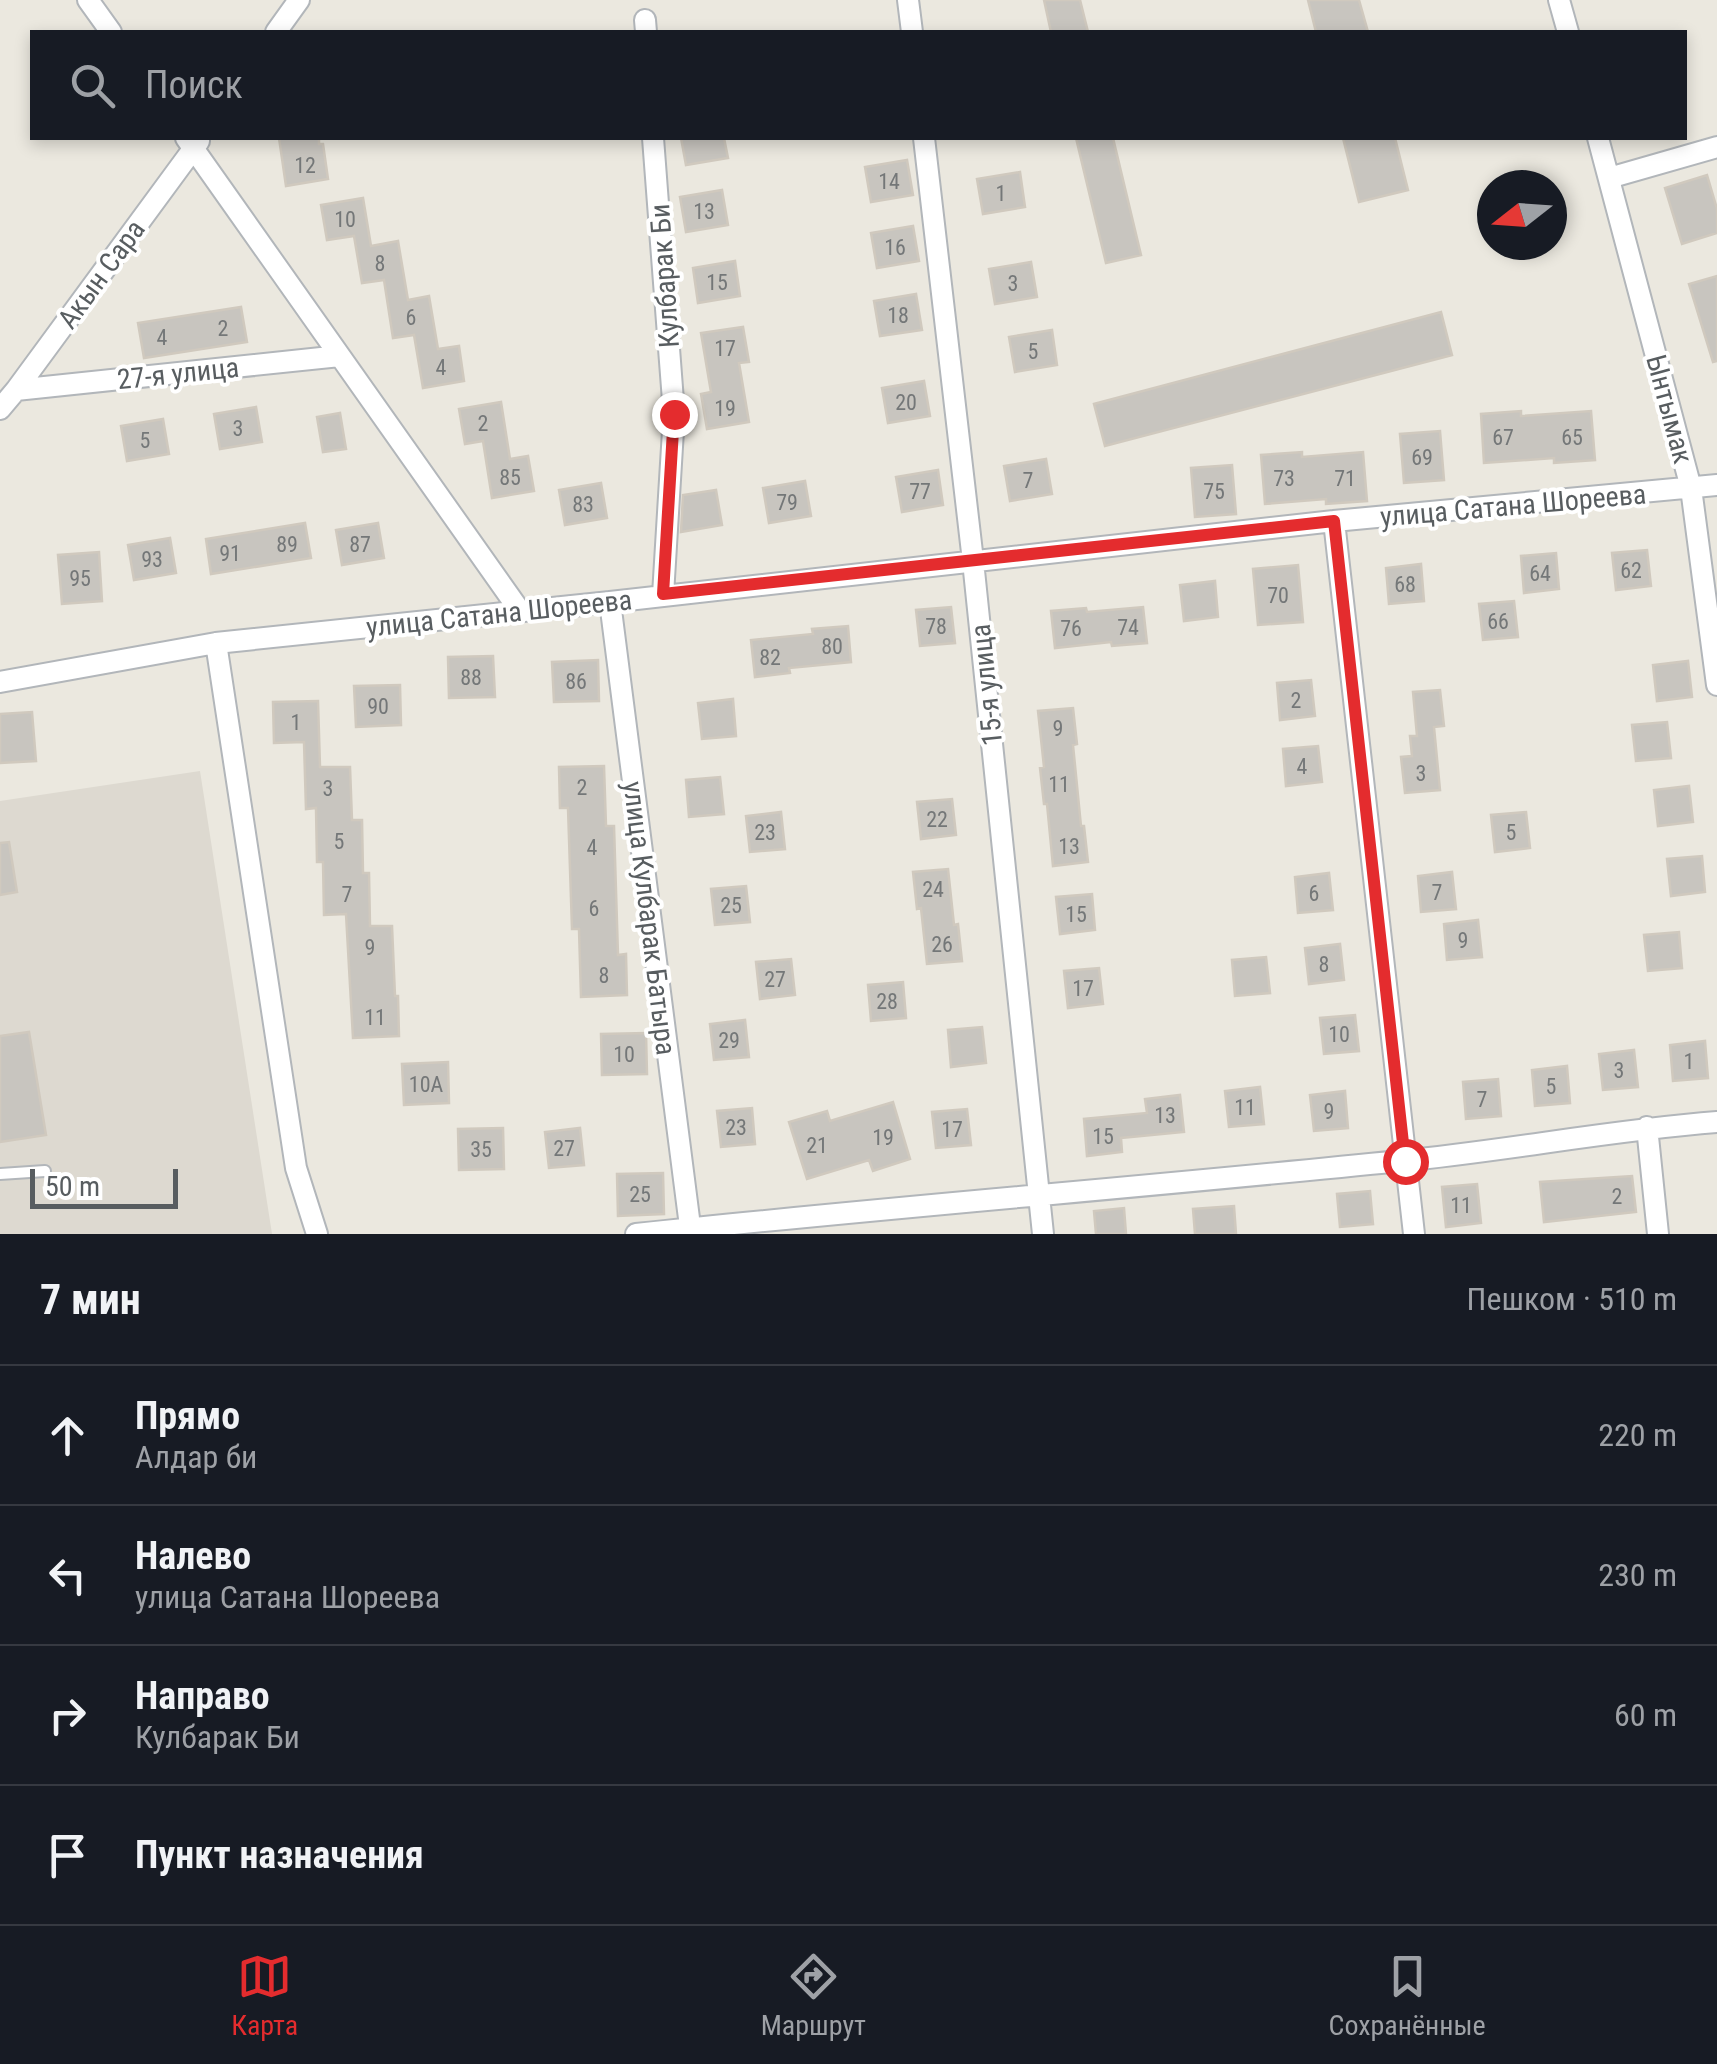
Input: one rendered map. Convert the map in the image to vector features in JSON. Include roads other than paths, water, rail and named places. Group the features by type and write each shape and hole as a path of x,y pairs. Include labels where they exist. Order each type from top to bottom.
{"street":[{"path":"88,0 110,30"},
{"path":"277,30 299,0"},
{"path":"908,0 912,30"},
{"path":"1558,0 1567,30"},
{"name":"Кулбарак Би","path":"654,140 674,414 663,594"},
{"name":"15-я улица","path":"924,140 973,561 1043,1234"},
{"name":"Ынтымак","path":"1599,140 1691,488 1717,685"},
{"path":"193,141 520,611"},
{"name":"Акын Сара","path":"0,408 193,141"},
{"path":"1609,178 1717,147"},
{"name":"27-я улица","path":"16,390 340,356"},
{"name":"улица Сатана Шореева","path":"0,682 216,643 1334,521 1717,485"},
{"path":"1334,521 1414,1234"},
{"name":"улица Кулбарак Батыра","path":"610,602 690,1231"},
{"path":"216,643 296,1168 317,1234"},
{"path":"636,1234 1405,1161 1647,1127 1717,1122"},
{"path":"1647,1127 1658,1234"}],"lane":[{"path":"0,1174 45,1171"}]}
